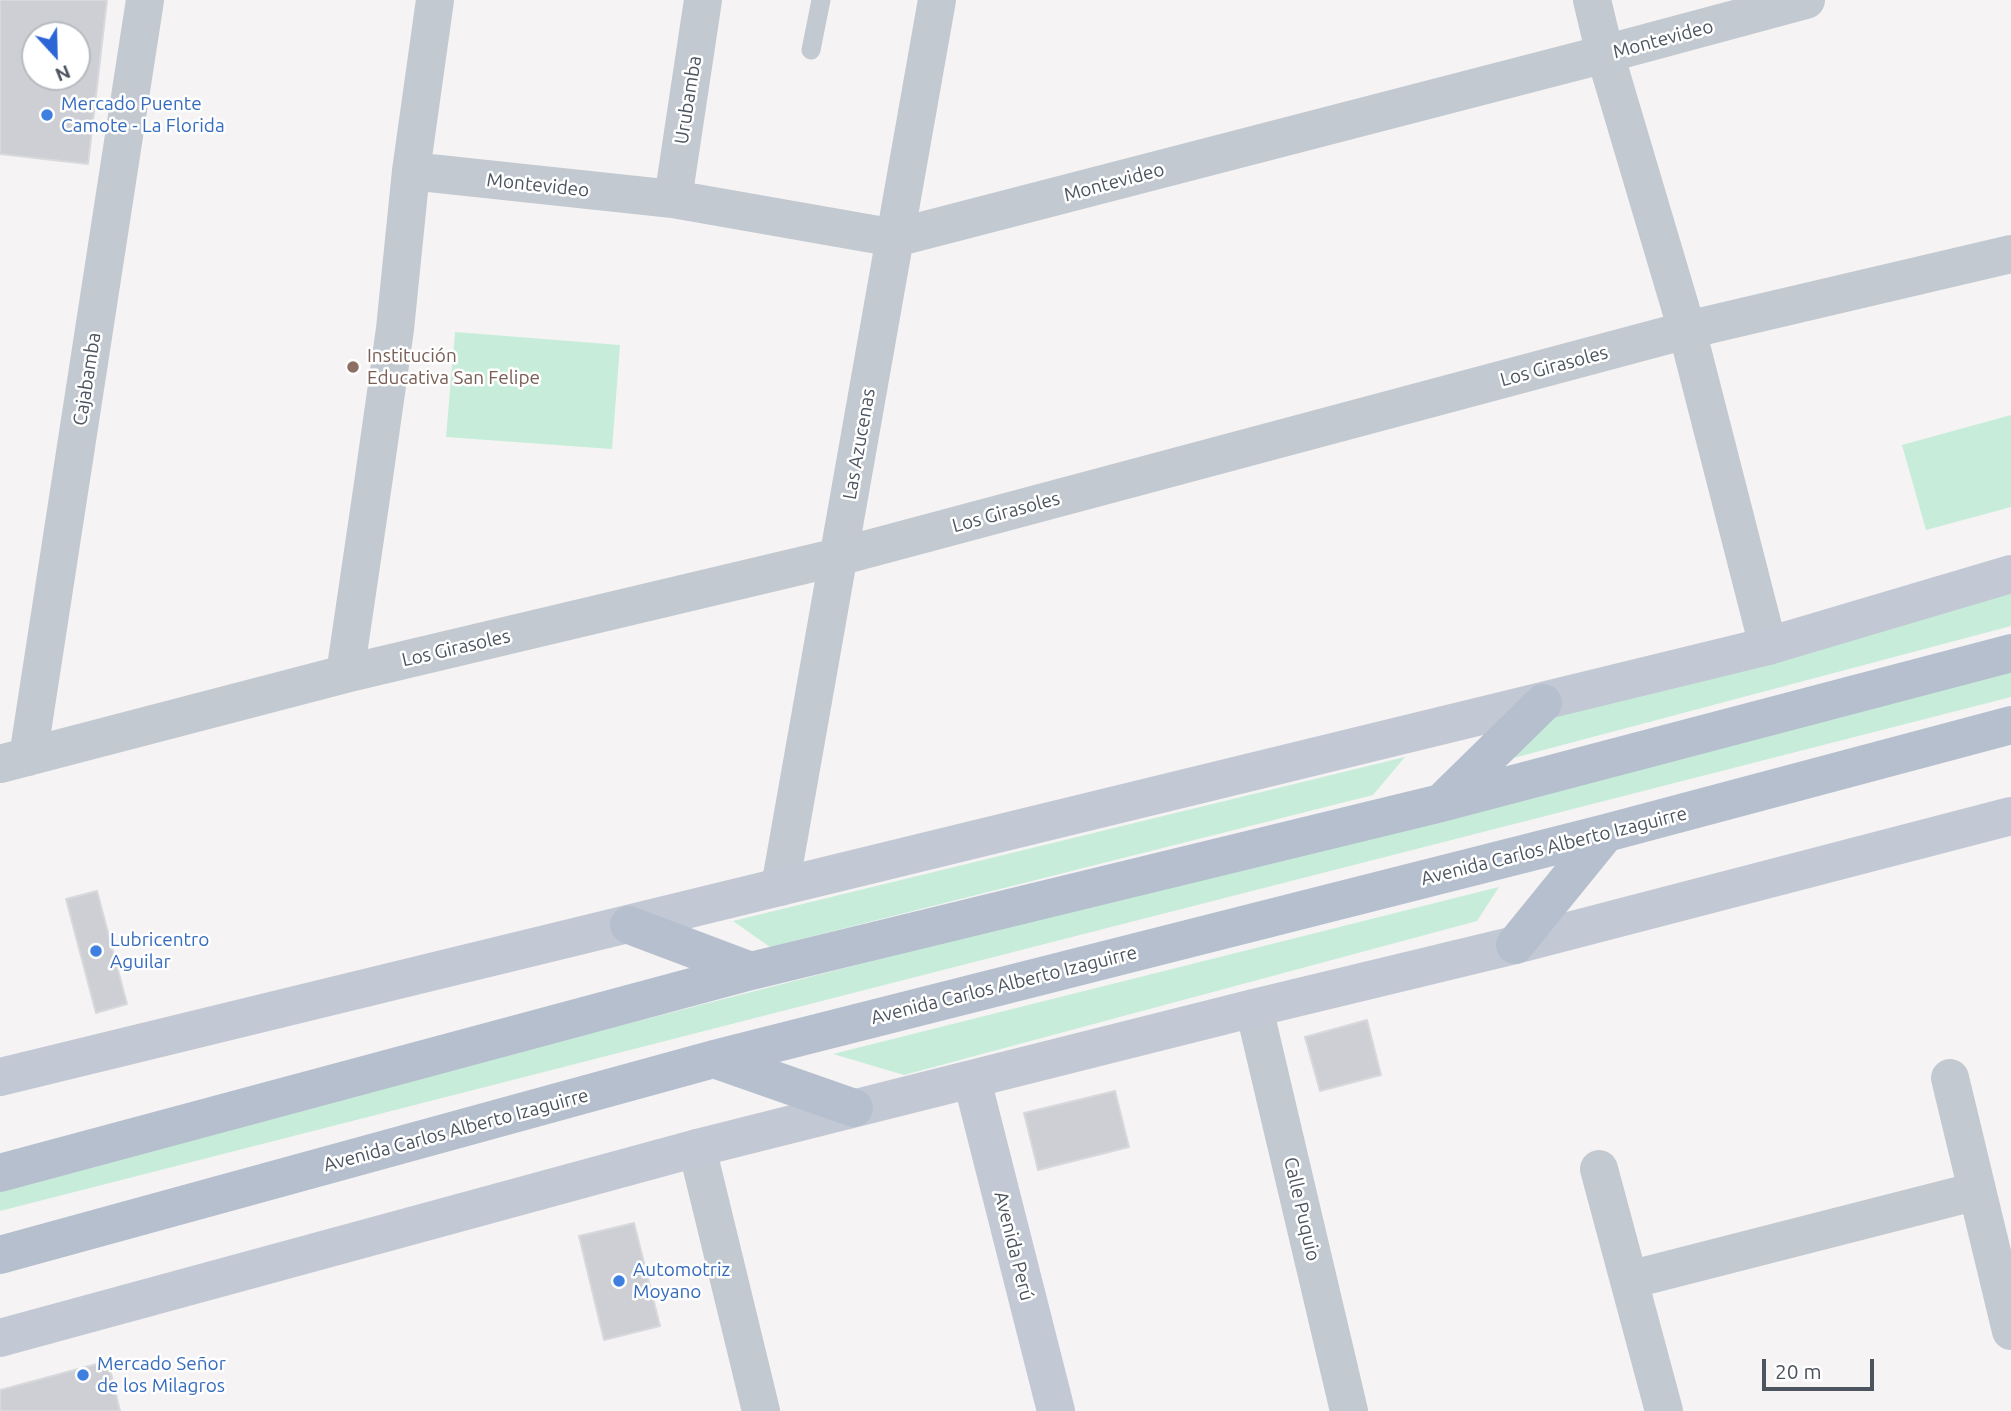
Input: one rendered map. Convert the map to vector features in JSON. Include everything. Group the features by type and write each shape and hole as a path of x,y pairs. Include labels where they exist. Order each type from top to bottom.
{"main road":[{"path":"0,1173 751,971 1441,803 2011,653"},
{"path":"1441,803 1542,703"},
{"name":"Avenida Carlos Alberto Izaguirre","path":"0,1255 714,1059 1606,833 2011,725"},
{"path":"1515,945 1606,833"},
{"path":"629,925 751,971"},
{"path":"714,1059 853,1108"}],"street":[{"name":"Cajabamba","path":"14,761 145,0"},
{"path":"345,674 393,342 411,171 435,0"},
{"name":"Urubamba","path":"673,199 703,0"},
{"name":"Las Azucenas","path":"780,887 937,0"},
{"path":"1592,0 1605,54 1687,330 1768,646"},
{"name":"Montevideo","path":"411,171 673,199 895,239 1806,0"},
{"name":"Los Girasoles","path":"14,761 345,674 838,557 1687,330 2011,254"},
{"path":"0,1076 1542,703 1768,646 2011,574"},
{"path":"0,1338 853,1108 1515,945 2011,816"},
{"name":"Calle Puquio","path":"1254,1008 1349,1411"},
{"path":"1950,1078 2011,1331"},
{"name":"Avenida Perú","path":"972,1080 1056,1411"},
{"path":"697,1149 761,1411"},
{"path":"1600,1169 1664,1411"},
{"path":"1629,1280 1977,1191"}],"lane":[{"path":"811,50 821,0"}],"green space":[{"path":"455,332 620,345 612,449 446,437"},
{"path":"2011,415 2011,507 1926,530 1902,445"},
{"path":"2011,592 2011,626 1487,765 1516,723"},
{"path":"2011,670 2011,697 0,1211 0,1184"},
{"path":"1405,757 1373,795 770,947 733,921"},
{"path":"1499,887 1477,921 904,1075 833,1054"}],"building":[{"name":"Mercado Puente Camote - La Florida","path":"0,0 107,0 88,164 0,154"},
{"name":"Lubricentro Aguilar","path":"97,891 127,1004 96,1013 66,899"},
{"path":"1367,1020 1381,1075 1320,1091 1305,1037"},
{"path":"1115,1091 1129,1147 1038,1170 1024,1113"},
{"name":"Automotriz Moyano","path":"634,1223 660,1326 604,1340 579,1236"},
{"name":"Mercado Señor de los Milagros","path":"108,1361 120,1411 0,1411 0,1390"}],"place":[{"name":"Mercado Puente Camote - La Florida","path":"47,115"},
{"name":"Institución Educativa San Felipe","path":"353,367"},
{"name":"Lubricentro Aguilar","path":"96,951"},
{"name":"Automotriz Moyano","path":"619,1281"},
{"name":"Mercado Señor de los Milagros","path":"83,1375"}]}
